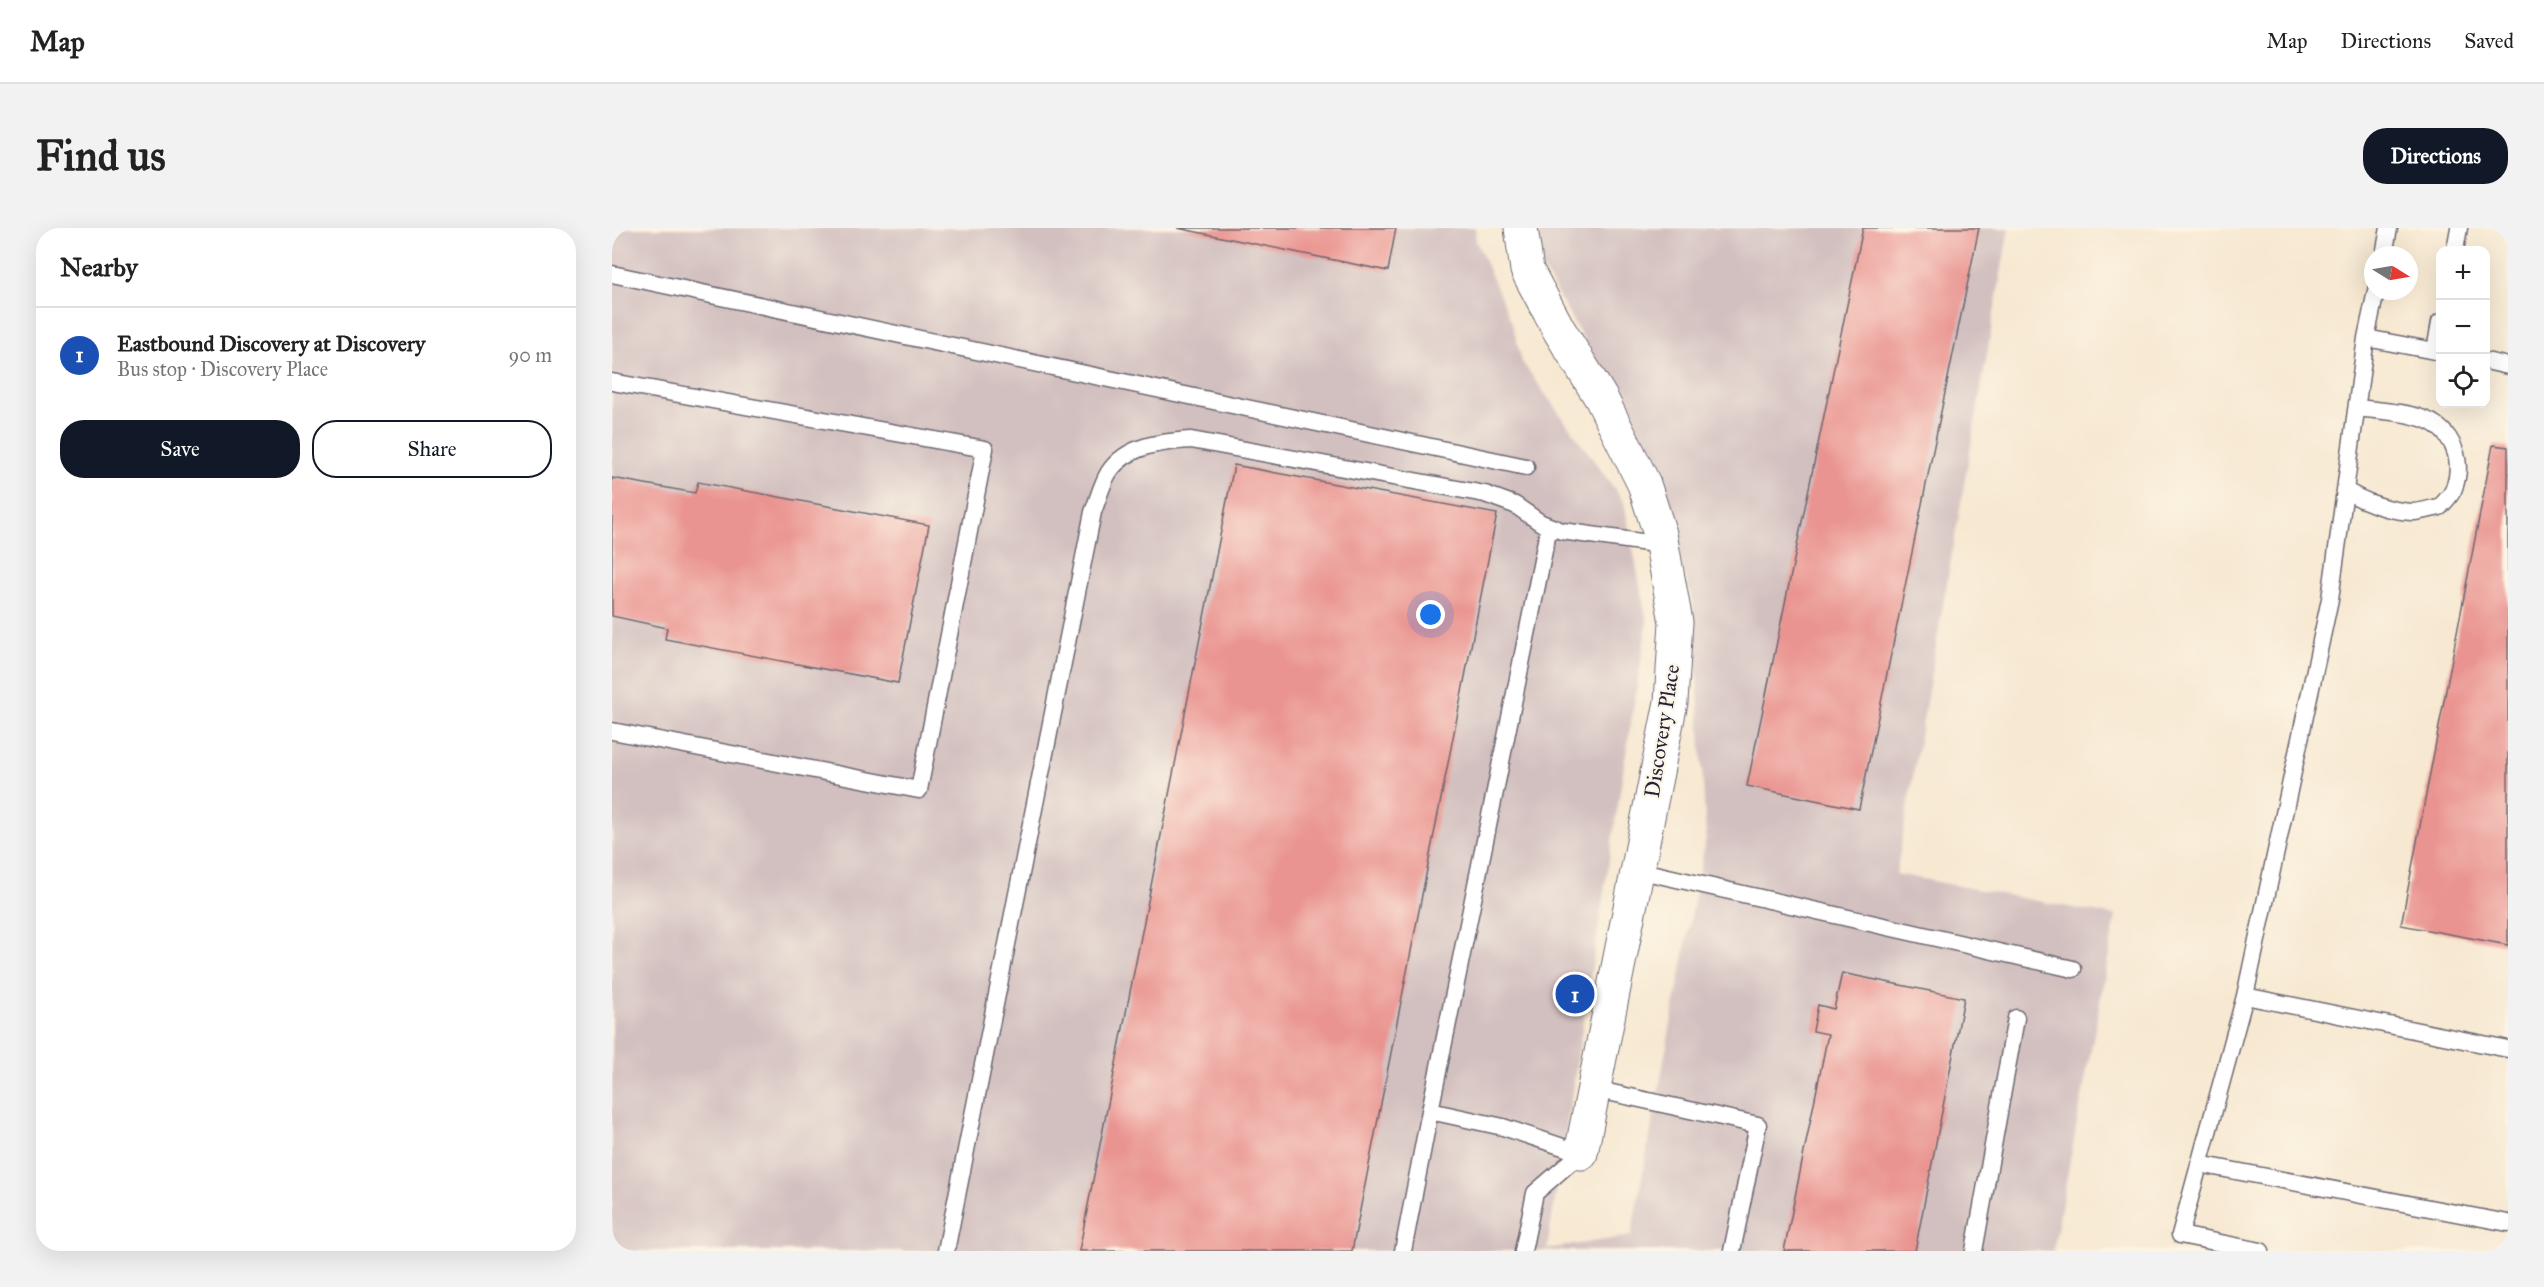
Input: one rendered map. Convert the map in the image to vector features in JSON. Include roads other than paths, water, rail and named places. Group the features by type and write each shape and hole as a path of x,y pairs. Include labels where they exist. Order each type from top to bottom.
{"street":[{"name":"Discovery Place","path":"1521,228 1527,270 1559,330 1600,398 1644,484 1662,545 1676,622 1671,702 1581,1153"}],"lane":[{"path":"2386,246 2389,228"},
{"path":"2456,246 2459,228"},
{"path":"612,274 1526,467"},
{"path":"2261,1251 2180,1235 2245,996 2330,599 2366,338 2374,300"},
{"path":"2366,338 2436,352"},
{"path":"2490,362 2508,366"},
{"path":"612,382 985,448 919,790 612,731"},
{"path":"2345,490 2360,499 2390,508 2414,512 2440,507 2454,489 2460,462 2451,441 2435,425 2403,414 2358,408"},
{"path":"946,1251 1093,512 1108,473 1123,455 1159,442 1191,440 1485,494 1515,505 1541,524 1562,531 1662,545"},
{"path":"1403,1251 1549,526"},
{"path":"1637,870 2073,969"},
{"path":"2245,996 2508,1048"},
{"path":"1974,1251 2016,1018"},
{"path":"1594,1089 1758,1125 1732,1251"},
{"path":"1430,1111 1503,1126 1581,1153 1535,1193 1523,1251"},
{"path":"2199,1164 2508,1223"}],"place":[{"name":"Eastbound Discovery at Discovery","path":"1575,994"}]}
